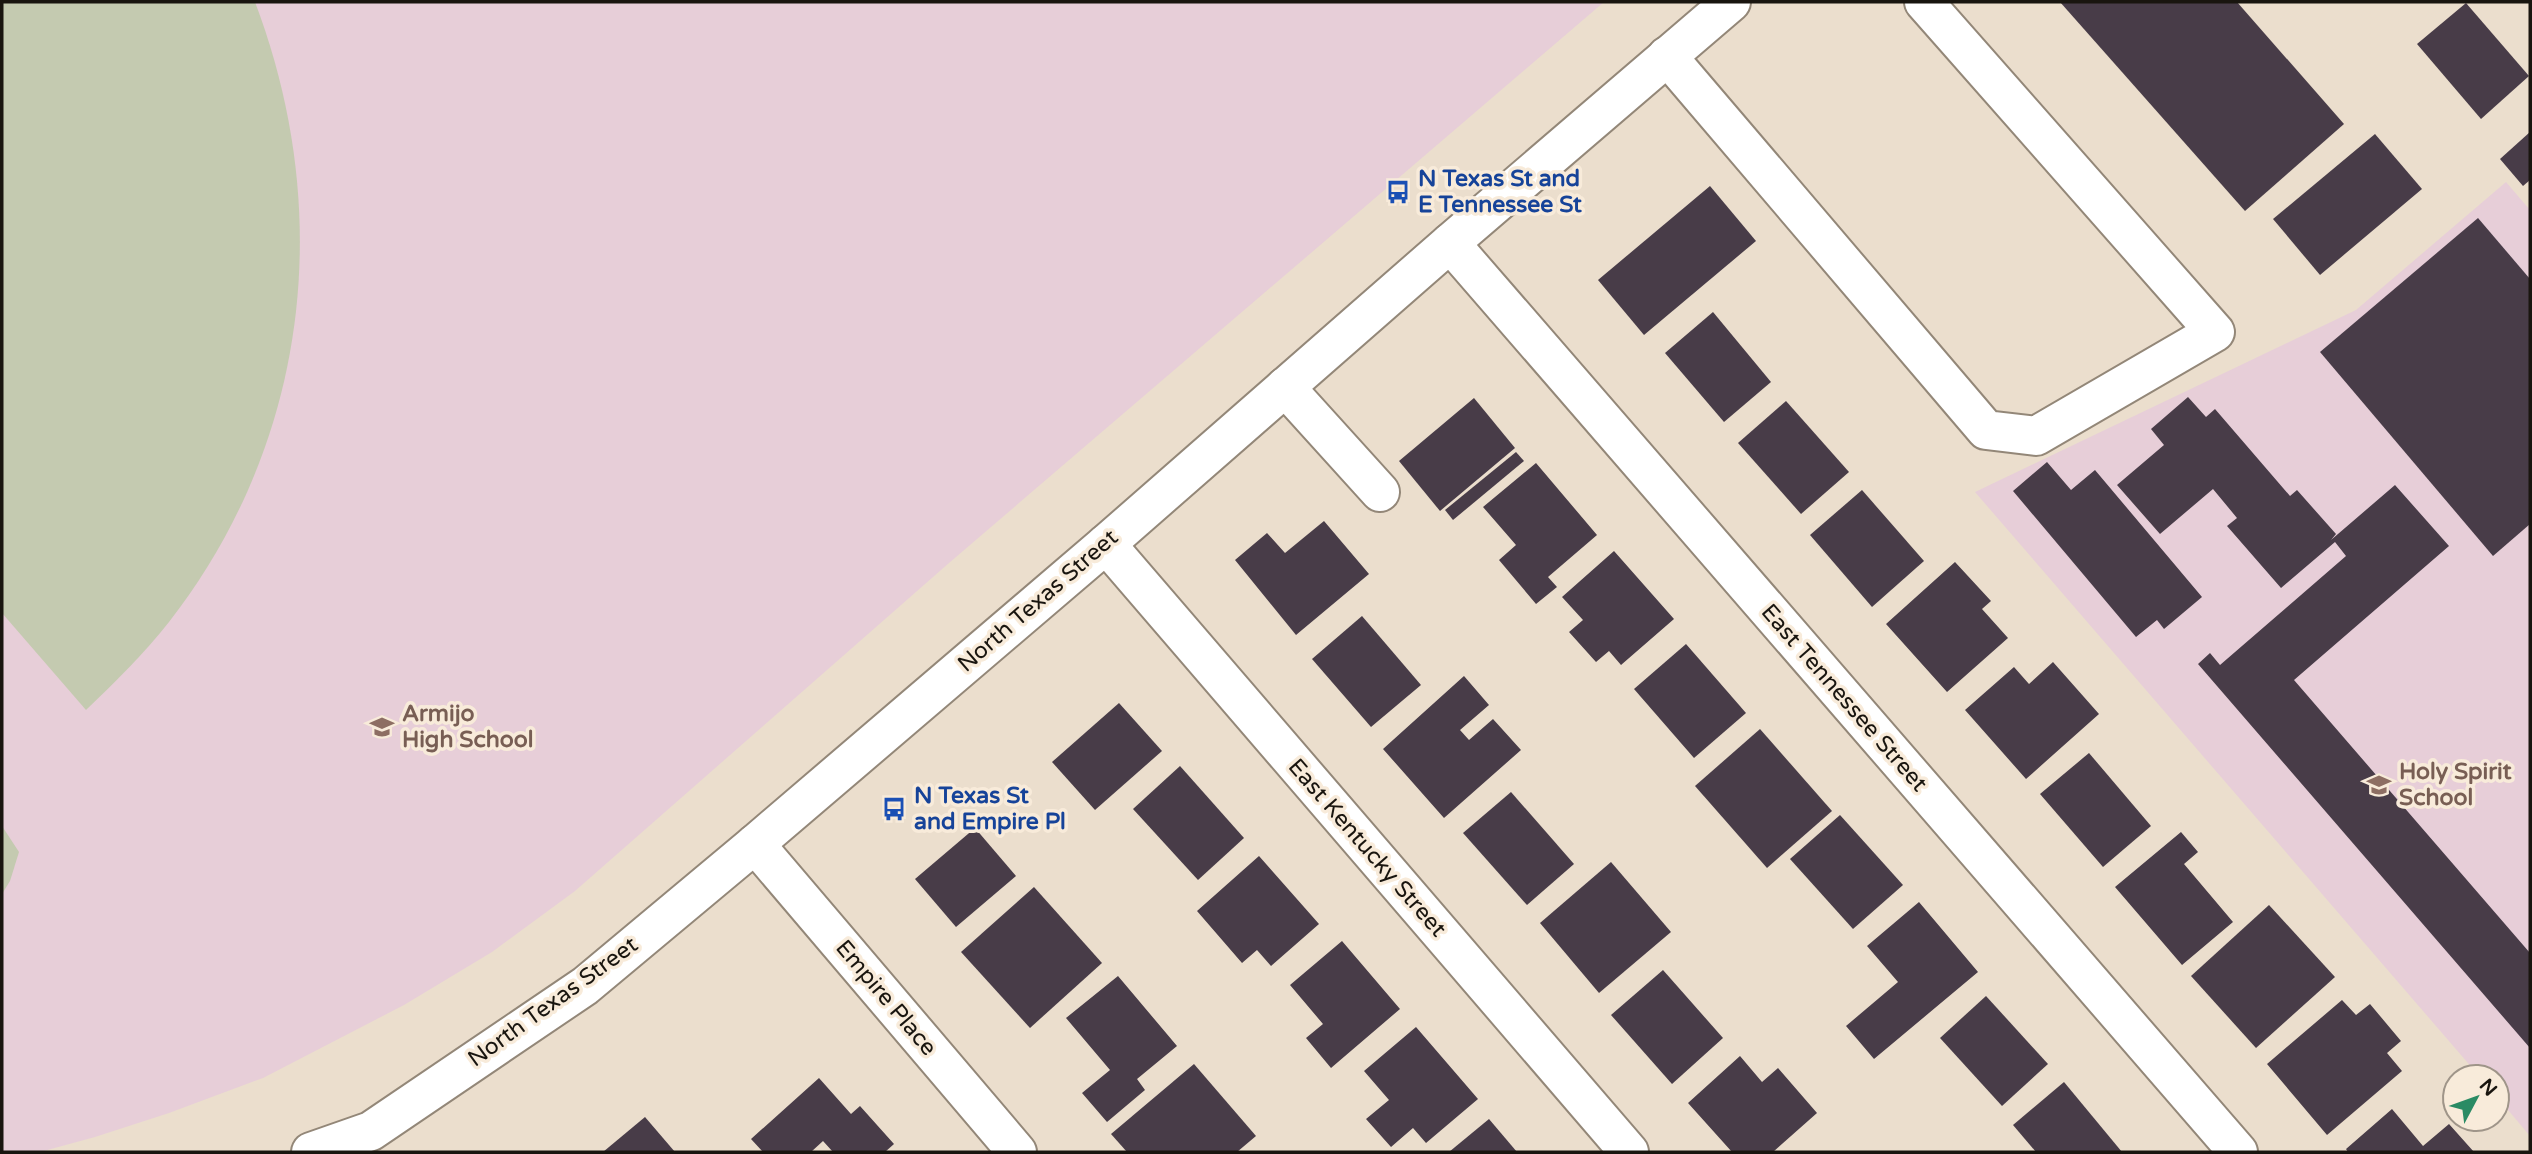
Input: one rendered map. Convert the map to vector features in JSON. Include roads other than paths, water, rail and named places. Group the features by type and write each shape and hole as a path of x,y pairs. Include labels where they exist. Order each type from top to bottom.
{"street":[{"name":"North Texas Street","path":"312,1152 377,1142 585,986 1106,544 1731,2"},
{"path":"1667,56 1986,430 2036,436 2215,332 1924,2"},
{"name":"East Tennessee Street","path":"1450,243 2238,1152"},
{"path":"1284,387 1380,492"},
{"name":"East Kentucky Street","path":"1106,544 1629,1152"},
{"name":"Empire Place","path":"755,844 1017,1152"}],"place":[{"name":"N Texas St and E Tennessee St","path":"1398,192"},
{"name":"Armijo High School","path":"382,727"},
{"name":"Holy Spirit School","path":"2379,785"},
{"name":"N Texas St and Empire Pl","path":"894,809"}]}
